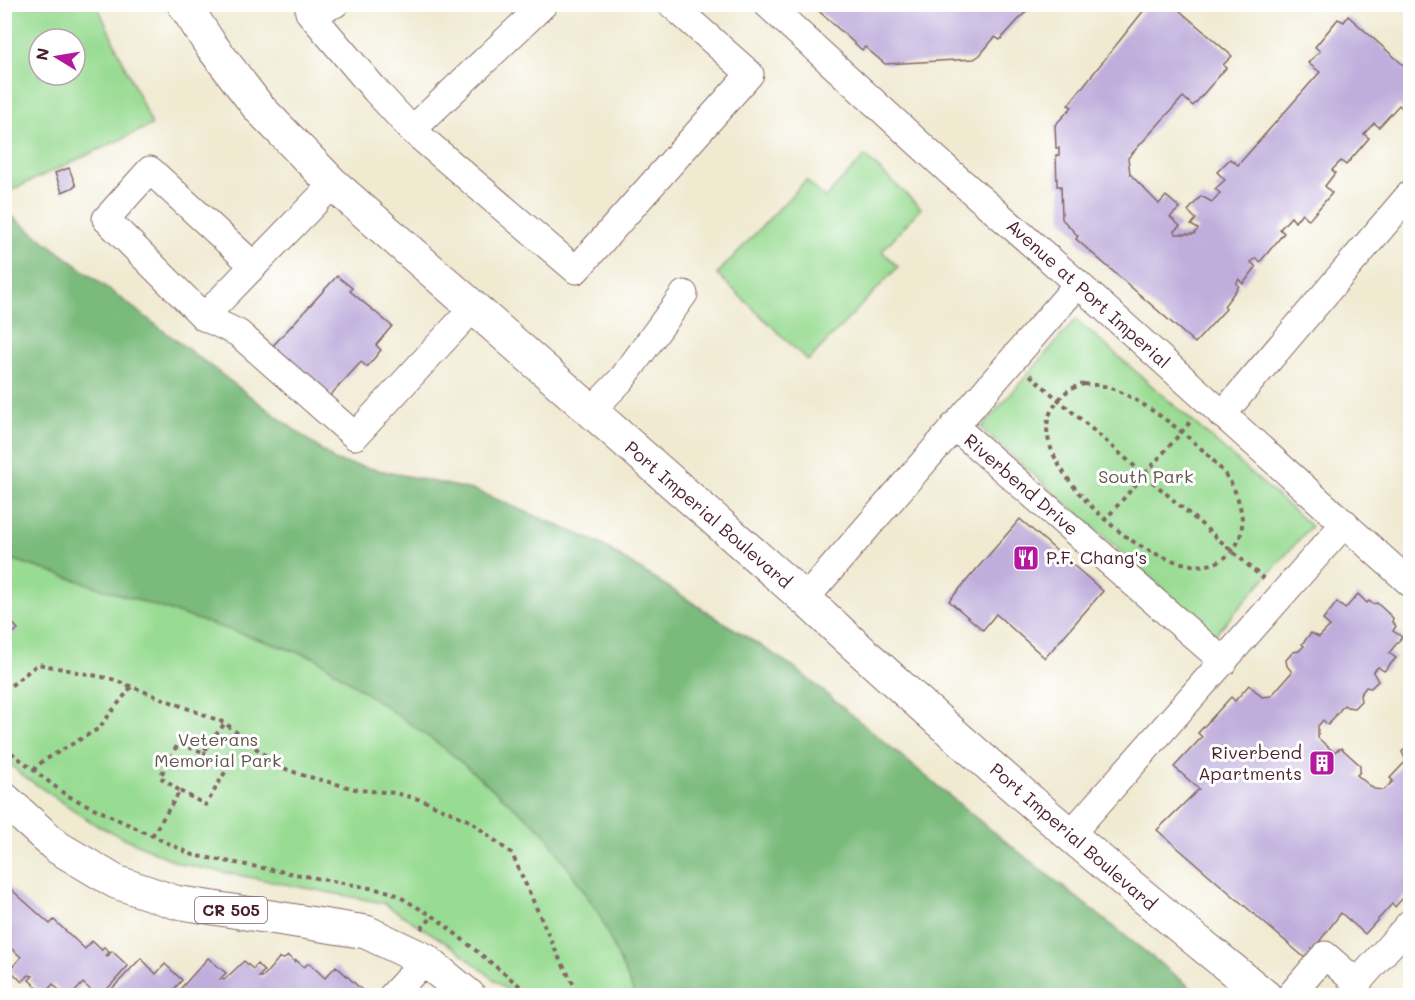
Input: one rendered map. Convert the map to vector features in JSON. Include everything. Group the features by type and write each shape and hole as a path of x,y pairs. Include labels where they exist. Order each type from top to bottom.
{"main road":[{"name":"Port Imperial Boulevard","path":"184,4 210,44 259,108 333,184 805,599 1069,836 1264,996"},
{"name":"CR 505","path":"4,799 57,847 116,882 175,902 366,932 423,945 469,996"}],"street":[{"path":"335,4 309,12 376,92 412,130 576,270 750,74 671,4"},
{"path":"412,130 543,4"},
{"name":"Avenue at Port Imperial","path":"767,4 950,172 1410,583"},
{"path":"254,266 150,170 106,219 204,317 238,333 355,436 473,308"},
{"path":"204,317 333,184"},
{"path":"1215,408 1410,194"},
{"name":"Riverbend Drive","path":"805,599 1078,284"},
{"path":"590,412 622,379 684,294"},
{"name":"Riverbend Drive","path":"954,426 1224,662"},
{"path":"1069,836 1345,523"},
{"path":"1290,996 1325,955 1357,983 1410,923"},
{"path":"392,996 423,945"}],"path":[{"path":"1402,4 1410,11"},
{"path":"1012,360 1282,595"},
{"path":"1084,384 1110,387 1139,401 1210,457 1233,486 1243,515 1240,540 1225,560 1208,567 1176,563 1137,544 1106,519 1072,484 1055,459 1047,430 1050,412 1058,400 1068,389 1084,384"},
{"path":"1086,541 1182,433 1215,408"},
{"path":"4,691 38,664 112,679 225,723 278,766 302,775 359,789 395,793 422,800 470,821 512,854 558,956 580,996"},
{"path":"33,770 43,761 98,729 132,686"},
{"path":"204,752 225,723"},
{"path":"178,744 204,752 228,767 207,805 180,791 160,777 178,744"},
{"path":"4,747 66,795 193,855 391,892 433,916 532,996"},
{"path":"152,836 180,791"},
{"path":"423,945 433,916"},
{"path":"458,944 461,939"}],"green space":[{"path":"4,5 97,5 152,125 5,193"},
{"path":"865,156 921,208 882,251 898,267 808,361 717,274 806,180 825,198"},
{"path":"5,211 336,461 477,491 597,542 794,667 976,818 1200,995 635,995 598,912 544,832 443,747 316,658 5,557"},
{"name":"South Park","path":"1076,319 1311,526 1215,635 981,428"},
{"name":"Veterans Memorial Park","path":"5,557 316,658 443,747 544,832 598,912 635,995 513,995 456,949 383,903 181,864 96,825 19,773 5,758"}],"building":[{"path":"811,4 1033,4 1000,40 995,37 974,59 885,64 865,47 862,50"},
{"path":"1149,4 1172,4 1232,56 1223,65 1226,68 1193,106 1183,97 1128,158 1130,174 1159,204 1166,196 1180,208 1170,217 1180,226 1174,231 1176,234 1194,234 1198,229 1191,225 1196,219 1188,211 1201,196 1212,202 1220,193 1215,189 1225,180 1217,172 1230,159 1238,165 1320,72 1308,63 1320,51 1315,47 1338,19 1344,22 1348,16 1410,71 1410,99 1402,108 1399,105 1379,127 1374,123 1364,134 1369,138 1346,165 1341,161 1332,170 1335,173 1325,186 1332,193 1309,220 1302,213 1295,222 1291,217 1280,229 1284,233 1260,262 1256,258 1251,262 1256,267 1243,284 1239,279 1236,284 1239,286 1224,306 1226,309 1195,343 1076,239 1078,236 1062,219 1061,186 1057,186 1056,155 1059,155 1059,148 1056,148 1055,125 1072,107 1068,105"},
{"path":"69,168 76,186 62,192 55,173"},
{"path":"337,276 352,288 350,291 392,326 376,345 381,350 367,367 361,362 327,399 270,349"},
{"name":"P.F. Chang's","path":"1020,519 1103,591 1045,658 996,614 983,630 949,601"},
{"path":"1358,594 1367,603 1369,601 1373,604 1377,603 1393,618 1392,622 1396,626 1393,631 1402,637 1389,653 1396,658 1384,671 1378,667 1373,672 1378,681 1371,688 1366,687 1360,695 1361,701 1354,708 1344,705 1328,725 1323,720 1318,726 1318,738 1334,752 1341,748 1360,765 1360,772 1357,775 1374,789 1384,790 1393,781 1390,778 1406,761 1402,752 1410,743 1410,890 1395,907 1392,904 1365,934 1341,913 1306,959 1157,830 1199,789 1174,767 1202,737 1198,733 1231,697 1235,701 1249,685 1262,697 1271,696 1292,672 1286,660 1293,652 1299,651 1304,646 1302,644 1311,633 1319,637 1330,626 1323,620 1337,602 1345,609"},
{"path":"4,614 18,629 4,641"},
{"path":"4,883 50,924 54,920 85,949 92,941 102,950 104,947 109,952 106,955 108,956 112,951 128,966 101,996 97,996 83,983 71,996 65,996 53,984 44,994 29,980 33,976 29,975 22,982 10,970 21,957 4,942"},
{"path":"288,956 304,967 309,963 325,978 336,966 361,989 355,996 174,996 208,958 226,973 220,979 224,980 244,961 253,969 257,964 264,971 259,977 263,977 279,958 284,959"},
{"path":"141,958 156,974 165,964 182,980 168,996 116,996 110,991"}],"place":[{"name":"P.F. Chang's","path":"1026,558"},
{"name":"Riverbend Apartments","path":"1322,763"}]}
